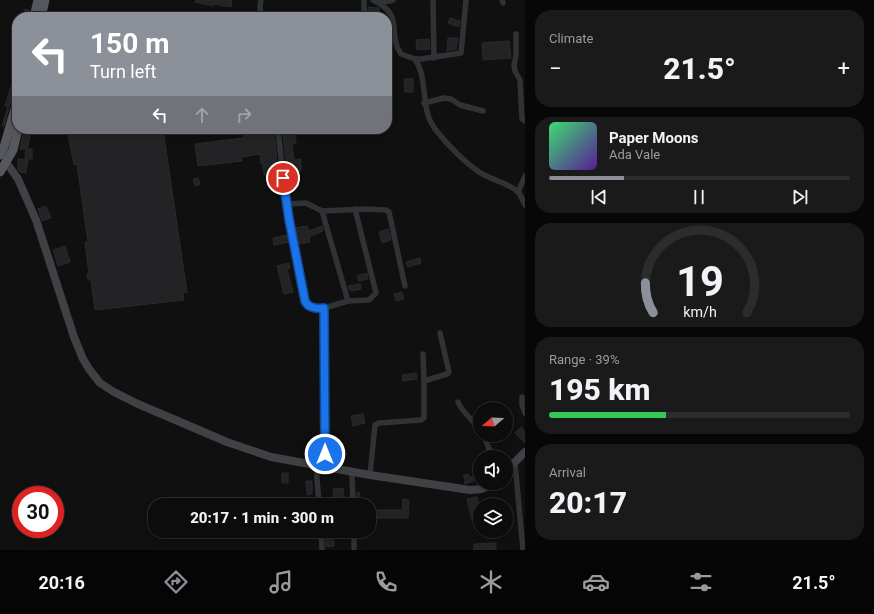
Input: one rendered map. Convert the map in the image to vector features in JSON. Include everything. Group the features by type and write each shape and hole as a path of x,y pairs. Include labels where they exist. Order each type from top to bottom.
{"highway":[{"path":"35,12 38,0"},
{"path":"42,12 46,0"},
{"path":"0,155 4,147 12,119"},
{"path":"0,172 12,150 17,134"}],"main road":[{"path":"6,162 18,179 36,220 78,348 89,369 100,383 138,404 227,442 272,457 370,475 473,490"},
{"path":"513,463 525,452"}],"street":[{"path":"261,0 261,12"},
{"path":"364,0 364,12"},
{"path":"373,0 386,8 389,12"},
{"path":"379,3 393,0"},
{"path":"433,0 434,58"},
{"path":"392,15 399,51 403,55 415,59 458,55 462,52 466,0"},
{"path":"516,34 516,56 514,65 515,71 520,80 522,119 525,121"},
{"path":"415,59 422,74 424,103 429,119 434,127 445,141 466,161 489,178 518,192 525,205"},
{"path":"424,103 444,98 460,105 483,111"},
{"path":"279,134 286,204 306,305 324,308 348,301 369,300 376,293 355,209"},
{"path":"518,192 525,176"},
{"path":"286,204 306,203 322,211 334,212 355,209 386,210 389,212 405,286"},
{"path":"322,211 348,301"},
{"path":"324,308 325,466"},
{"path":"424,381 447,374 449,372 440,333"},
{"path":"370,475 375,425 379,423 423,419 425,415 422,354"},
{"path":"522,397 522,406 525,413"},
{"path":"458,402 460,408 473,420"},
{"path":"316,465 318,498"},
{"path":"352,471 353,498"},
{"path":"513,485 523,529 523,550"},
{"path":"321,538 322,550"},
{"path":"354,538 354,548"}],"building":[{"path":"196,0 232,0 231,7 213,4 213,6 195,2"},
{"path":"368,7 379,8 379,12 368,12"},
{"path":"25,9 29,10 29,12 25,12"},
{"path":"450,18 460,21 459,27 448,23"},
{"path":"448,38 458,38 456,49 447,51"},
{"path":"429,39 430,49 417,50 416,40"},
{"path":"509,41 511,58 483,60 482,43"},
{"path":"404,79 413,79 413,92 405,92"},
{"path":"12,83 12,98 4,126 2,126 8,106 5,106"},
{"path":"23,134 31,134 27,149 32,149 32,159 25,159 26,149 20,149"},
{"path":"68,134 164,134 187,292 183,293 184,300 95,310 91,280 88,280 87,274 89,274 85,242 88,242 77,164 74,165"},
{"path":"243,134 274,134 278,174 264,175 263,163 261,164 260,154 241,157 242,161 198,166 195,144 244,138"},
{"path":"283,134 295,134 296,143 292,143 294,160 301,159 301,171 287,173"},
{"path":"18,159 28,160 26,173 18,170"},
{"path":"198,178 200,184 195,186 193,179"},
{"path":"46,206 51,218 42,221 38,209"},
{"path":"307,226 309,231 322,226 323,231 309,237 310,242 297,244 295,228"},
{"path":"388,229 391,240 382,243 379,232"},
{"path":"287,235 289,242 274,245 273,238"},
{"path":"65,246 70,262 58,266 53,250"},
{"path":"420,258 421,263 408,267 406,262"},
{"path":"289,263 290,268 287,269 293,292 284,294 277,266"},
{"path":"367,273 368,279 359,281 357,276"},
{"path":"360,284 361,289 350,291 348,286"},
{"path":"402,292 404,299 396,301 394,294"},
{"path":"416,373 417,379 403,381 402,375"},
{"path":"363,414 365,423 353,426 351,416"},
{"path":"521,427 525,432 525,443 515,433"},
{"path":"282,473 288,473 288,483 282,483"},
{"path":"468,474 470,478 473,476 473,481 465,484 464,482 466,481 463,476"},
{"path":"306,481 312,481 312,494 307,495"},
{"path":"343,488 344,497 334,498 333,489"},
{"path":"359,492 360,498 357,498 357,493"},
{"path":"477,497 473,498 473,520 472,520 467,499"},
{"path":"403,499 409,500 408,518 376,518 376,510 402,510"},
{"path":"325,538 333,538 334,546 326,547"},
{"path":"496,543 496,550 474,550 474,544"}],"route":[{"path":"283,178 286,204 302,293 306,305 321,309 324,308 325,454"}]}
